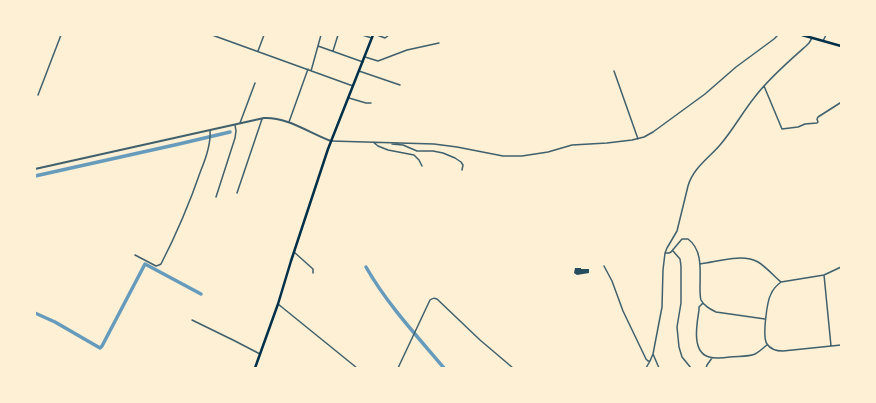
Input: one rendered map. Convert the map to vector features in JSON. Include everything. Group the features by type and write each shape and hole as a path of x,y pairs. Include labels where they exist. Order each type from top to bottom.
{"main road":[{"path":"802,35 841,46"},
{"path":"255,368 278,304 331,141 372,37"}],"street":[{"path":"38,95 61,35"},
{"path":"212,35 353,86"},
{"path":"258,51 264,35"},
{"path":"312,71 322,35"},
{"path":"333,51 338,35"},
{"path":"362,35 372,37"},
{"path":"377,35 385,38 389,35"},
{"path":"35,169 210,133 235,124 273,118 288,122 331,141 425,143 457,146 502,156 518,157 544,153 572,145 638,139 653,132 705,94 778,35"},
{"path":"823,41 826,35"},
{"path":"646,368 653,354 662,307 665,253 677,230 692,175 719,146 764,86 809,43 812,38"},
{"path":"365,57 378,61 407,50 439,43"},
{"path":"318,46 363,62"},
{"path":"288,122 308,69"},
{"path":"359,71 400,85"},
{"path":"614,71 638,139"},
{"path":"240,123 256,83"},
{"path":"764,86 783,130 800,127 805,124 816,123 818,122 818,117 840,103"},
{"path":"349,98 371,103"},
{"path":"237,193 262,119"},
{"path":"216,197 236,131 235,124"},
{"path":"135,255 155,265 161,264 175,236 198,179 210,144 210,133"},
{"path":"373,142 388,150 414,156 419,160 422,166"},
{"path":"390,142 393,144 403,145 417,151 446,154 462,162 462,170"},
{"path":"665,253 673,251 682,239 688,239 697,248 699,255 700,296 703,303 708,308 716,312 766,320"},
{"path":"673,251 680,259 682,266 681,303 677,327 679,347 682,357 691,368"},
{"path":"294,252 313,269 313,273"},
{"path":"700,264 736,258 748,258 758,262 782,282"},
{"path":"604,266 612,281 623,311 646,359 648,361 650,360"},
{"path":"841,267 824,275 782,282 774,288 770,296 764,334 767,344 775,350 784,351 841,345"},
{"path":"824,275 831,346"},
{"path":"398,368 432,298 437,299 480,340 513,368"},
{"path":"703,303 699,307 696,337 698,345 704,355 712,358 748,356 755,354 767,344"},
{"path":"278,304 357,368"},
{"path":"192,320 260,354"},
{"path":"653,354 659,368"},
{"path":"706,368 712,358"}],"building":[{"path":"575,268 589,269 589,273 577,275 574,273"}],"waterway":[{"path":"35,176 230,132"},
{"path":"35,313 55,322 100,348 145,264 201,294"},
{"path":"366,267 374,281 393,307 444,368"}]}
